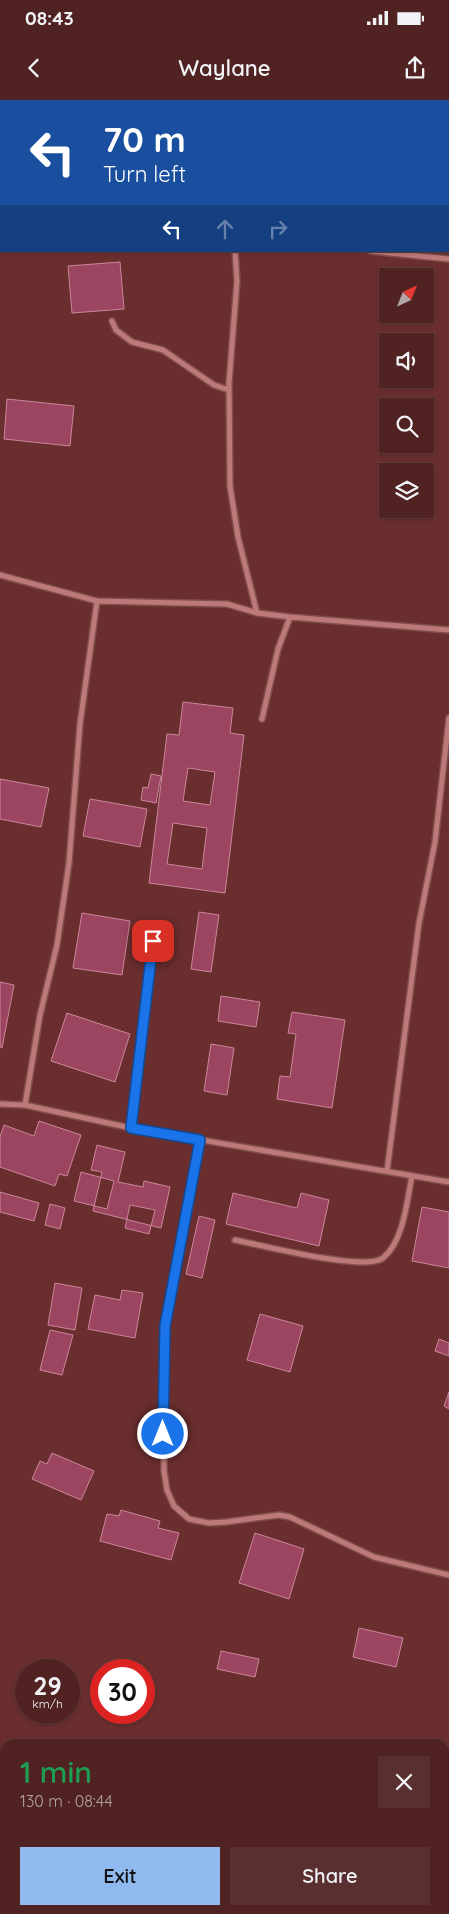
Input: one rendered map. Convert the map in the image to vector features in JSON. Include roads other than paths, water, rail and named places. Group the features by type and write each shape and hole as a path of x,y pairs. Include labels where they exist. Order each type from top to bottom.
{"street":[{"path":"235,252 237,281 229,390 230,486 238,537 257,613"},
{"path":"380,252 449,259"},
{"path":"112,321 116,330 127,340 163,350 214,385 229,390"},
{"path":"0,575 97,601 227,604 257,613 290,617 449,630"},
{"path":"25,1105 40,1015 57,944 69,863 80,724 97,601"},
{"path":"262,719 278,649 290,617"},
{"path":"387,1171 419,924 435,842 449,718"},
{"path":"131,1128 153,941"},
{"path":"0,1104 25,1105 131,1128 449,1182"},
{"path":"200,1140 164,1337 164,1471 170,1500 183,1515 209,1523 279,1515 290,1517 374,1557 449,1575"},
{"path":"235,1240 352,1262 374,1262 389,1251 396,1237 412,1176"}]}
